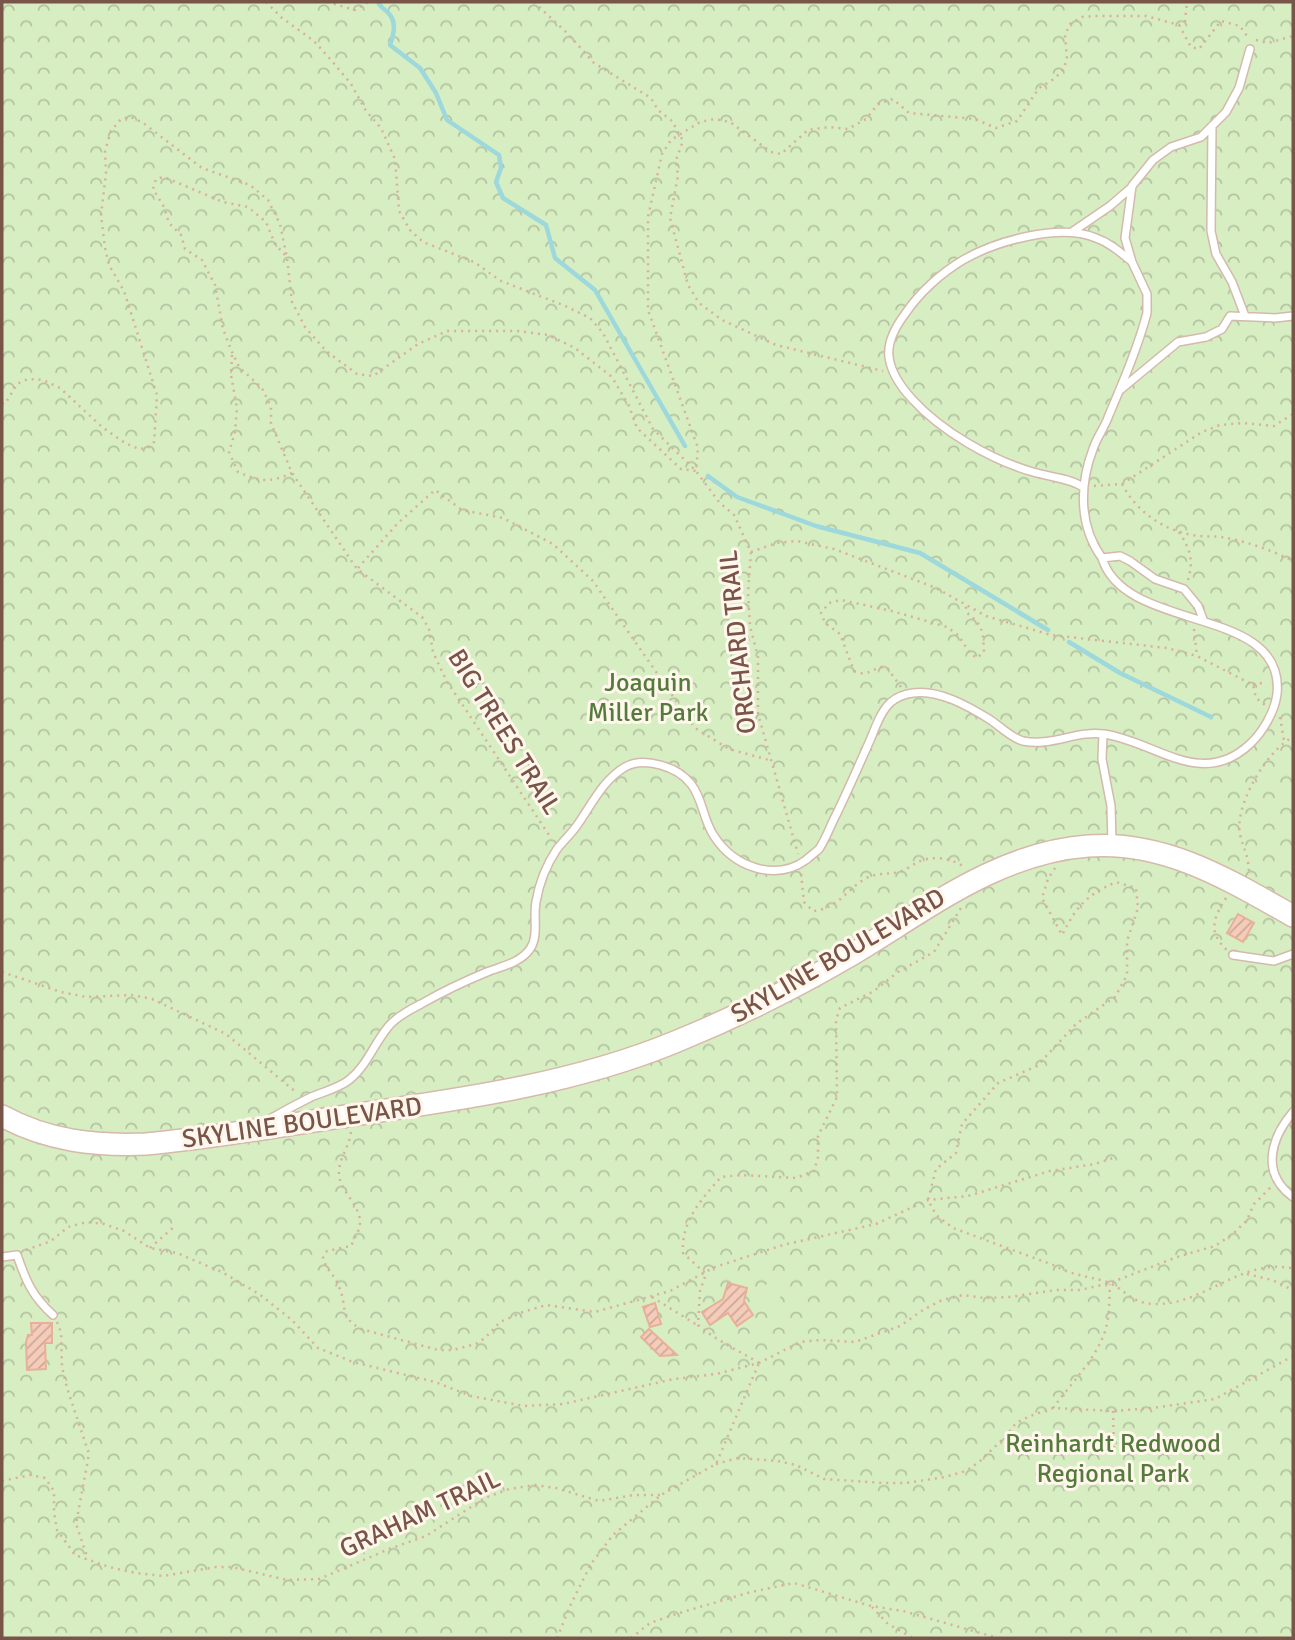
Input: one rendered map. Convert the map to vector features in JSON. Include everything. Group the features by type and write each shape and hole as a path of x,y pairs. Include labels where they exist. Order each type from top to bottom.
{"main road":[{"name":"SKYLINE BOULEVARD","path":"2,1116 45,1135 111,1146 172,1142 249,1131 450,1101 528,1086 606,1066 673,1043 807,980 979,878 1027,858 1068,848 1112,846 1161,852 1235,883 1293,916"}],"lane":[{"path":"1071,233 1132,187 1153,160 1171,148 1201,137 1226,112 1239,88 1250,49"},
{"path":"1212,126 1211,231 1216,254 1232,282 1245,316"},
{"path":"249,1131 304,1100 349,1080 390,1025 401,1015 527,954 535,940 536,903 544,875 558,849 576,827 595,796 611,777 628,765 645,762 676,771 690,782 699,797 714,836 727,851 747,865 764,871 784,870 801,863 818,851 880,717 892,701 905,694 924,692 959,703 1020,740 1045,741 1076,734 1103,734 1128,740 1191,764 1223,760 1248,745 1259,733 1273,709 1276,694 1276,679 1264,653 1241,634 1143,600 1125,589 1112,576 1094,547 1082,509 1083,487 1092,451 1119,391 1147,313 1147,294 1132,262 1125,238 1132,187"},
{"path":"1083,487 1075,482 1012,465 977,449 928,415 912,400 893,373 888,355 893,329 914,300 943,274 964,260 1000,244 1035,235 1071,233 1095,237 1132,262"},
{"path":"1119,391 1178,342 1206,337 1222,329 1230,316 1293,316"},
{"path":"1102,558 1120,556 1155,579 1184,589 1198,606 1203,619"},
{"path":"1103,734 1102,759 1111,806 1112,846"},
{"path":"1233,955 1274,961 1293,954"},
{"path":"1293,1112 1277,1133 1272,1149 1273,1166 1279,1181 1293,1197"},
{"path":"2,1257 17,1255 25,1280 37,1301 53,1315"}],"path":[{"name":"ORCHARD TRAIL","path":"266,2 282,19 314,41 351,84 366,111 381,128 395,159 399,211 410,230 423,242 474,262 501,281 590,318 603,333 653,429 696,471 719,502 734,515 751,552 748,593 750,626 758,657 758,713 801,863 804,902 813,911 827,910 862,881 875,874 902,871 932,857 960,864 979,878"},
{"path":"327,2 355,10 368,2"},
{"path":"534,2 594,64 651,98 658,110 672,121 681,135 683,141 676,160 678,176 670,218 688,285 699,303 722,320 776,345 893,373"},
{"path":"1180,25 1185,21 1187,2"},
{"path":"2,404 5,404 17,384 28,379 43,380 60,388 102,427 125,443 139,449 148,448 154,442 157,396 124,291 109,265 101,215 106,173 105,151 111,131 121,119 130,117 142,122 202,168 250,185 268,200 279,224 287,258 292,302 305,327 326,351 357,374 373,376 418,344 447,331 518,331 548,335 575,348 612,377 629,406 637,428 681,469 696,471 698,448 648,310 648,217 662,154 671,140 700,122 715,119 730,122 771,152 781,154 808,130 829,127 848,129 866,119 878,103 893,99 909,113 975,119 996,128 1017,121 1039,88 1063,70 1067,59 1065,35 1070,24 1083,17 1146,16 1180,25 1191,47 1199,49 1221,21 1240,26 1250,39 1268,43 1293,36"},
{"name":"BIG TREES TRAIL","path":"287,258 275,244 266,222 248,207 223,202 164,177 156,179 153,189 164,207 169,223 181,235 185,249 202,260 215,285 223,329 232,352 239,367 262,388 271,407 271,423 292,473 357,569 422,617 429,629 433,652 446,680 558,849"},
{"path":"232,352 231,376 237,408 235,432 229,452 237,472 256,480 273,481 292,473"},
{"path":"1083,487 1122,484 1202,432 1220,425 1243,423 1274,426 1293,414"},
{"path":"1122,484 1130,499 1144,512 1179,532 1222,537 1293,561"},
{"path":"357,569 398,523 435,490 462,510 503,518 553,544 593,581 695,727 729,749 768,759 771,763"},
{"path":"1179,532 1189,548 1192,562 1184,589"},
{"path":"751,552 776,543 797,541 834,549 936,588 986,616 1051,635 1167,648 1197,656 1253,685 1256,698 1278,711 1284,741"},
{"path":"905,694 888,669 882,667 862,675 855,671 840,634 825,623 821,613 829,603 841,600 892,611 947,627 958,635 970,653 977,658 984,652 983,631 978,621 966,612 966,604"},
{"path":"1193,619 1197,656"},
{"path":"1249,872 1248,852 1240,833 1240,816 1257,776 1274,751 1284,741 1293,737"},
{"path":"1068,848 1048,879 1042,898 1062,935 1074,911 1094,892 1115,882 1136,888 1138,908 1127,941 1127,975 1115,997 1076,1024 1037,1066 998,1083 962,1124 956,1153 936,1169 928,1200 936,1215 953,1228 1056,1266 1069,1274 1110,1283 1130,1299 1154,1305 1190,1299 1246,1274 1271,1267 1293,1268"},
{"path":"1233,955 1217,941 1214,922 1227,896 1236,901"},
{"path":"706,1274 683,1253 682,1238 690,1215 721,1177 741,1175 796,1178 814,1171 818,1157 818,1136 837,1097 836,1020 840,1008 874,991 898,972 934,952 962,906"},
{"path":"2,972 61,992 86,997 132,995 152,999 226,1034 304,1100"},
{"path":"352,1115 350,1141 339,1165 339,1178 360,1220 359,1229 351,1246 327,1251 323,1258 326,1268 339,1286 345,1316 352,1324 361,1329 438,1350 453,1350 476,1344 500,1322 534,1308 546,1306 595,1312 652,1297 715,1268 783,1245 876,1224 928,1200 968,1196 1050,1171 1095,1164 1113,1158"},
{"path":"17,1255 51,1241 68,1227 87,1222 124,1231 150,1248 177,1253 222,1272 259,1294 292,1320 318,1348 353,1362 435,1382 502,1403 524,1406 563,1404 674,1380 716,1374 758,1363 800,1342 855,1342 900,1326 942,1300 964,1295 1010,1297 1056,1290 1080,1290 1110,1283 1177,1257 1215,1246 1247,1220 1264,1192 1279,1181"},
{"path":"150,1248 176,1225"},
{"path":"698,1325 701,1291 706,1274"},
{"path":"1246,1274 1272,1280 1293,1290"},
{"path":"1053,1408 1091,1358 1102,1338 1108,1318 1110,1283"},
{"path":"652,1297 698,1325 716,1340 739,1350 758,1363"},
{"path":"53,1315 61,1332 62,1367 67,1388 89,1454 76,1524 88,1559"},
{"path":"557,1638 592,1564 614,1535 661,1495 716,1464 738,1458 778,1461 796,1465 824,1479 906,1483 936,1479 966,1471 993,1449 1016,1423 1053,1408 1153,1408 1215,1399 1293,1356"},
{"path":"716,1464 748,1394 758,1363"},
{"path":"1113,1410 1114,1449"},
{"name":"GRAHAM TRAIL","path":"2,1481 30,1475 45,1478 54,1491 57,1530 75,1555 109,1567 163,1576 232,1567 288,1580 319,1578 426,1536 485,1498 509,1489 535,1485 556,1488 599,1502 634,1495 661,1495"},
{"path":"631,1638 650,1623 676,1614 751,1592 794,1583 871,1606 904,1611 998,1638"},
{"path":"871,1606 888,1624 913,1638"}],"green space":[{"name":"Joaquin Miller Park","path":"2,2 1293,2 1293,1638 2,1638"},
{"path":"766,1284 783,1289 774,1315 757,1309"}],"building":[{"path":"1238,914 1254,923 1243,942 1227,933"},
{"path":"728,1283 747,1288 744,1301 753,1315 737,1326 728,1313 710,1325 702,1312 723,1299"},
{"path":"655,1303 661,1324 650,1327 643,1307"},
{"path":"31,1323 52,1323 52,1343 45,1343 46,1369 27,1370 26,1342 28,1335 32,1335"},
{"path":"649,1329 677,1355 660,1356 641,1337"}],"waterway":[{"path":"378,2 393,22 390,45 420,68 436,93 447,120 499,155 501,168 496,182 503,198 546,225 555,258 595,290 685,446"},
{"path":"708,476 737,497 816,526 920,553 1048,630"},
{"path":"1069,642 1120,673 1211,717"}],"park label":[{"name":"Reinhardt Redwood Regional Park","path":"1113,1459"}]}
